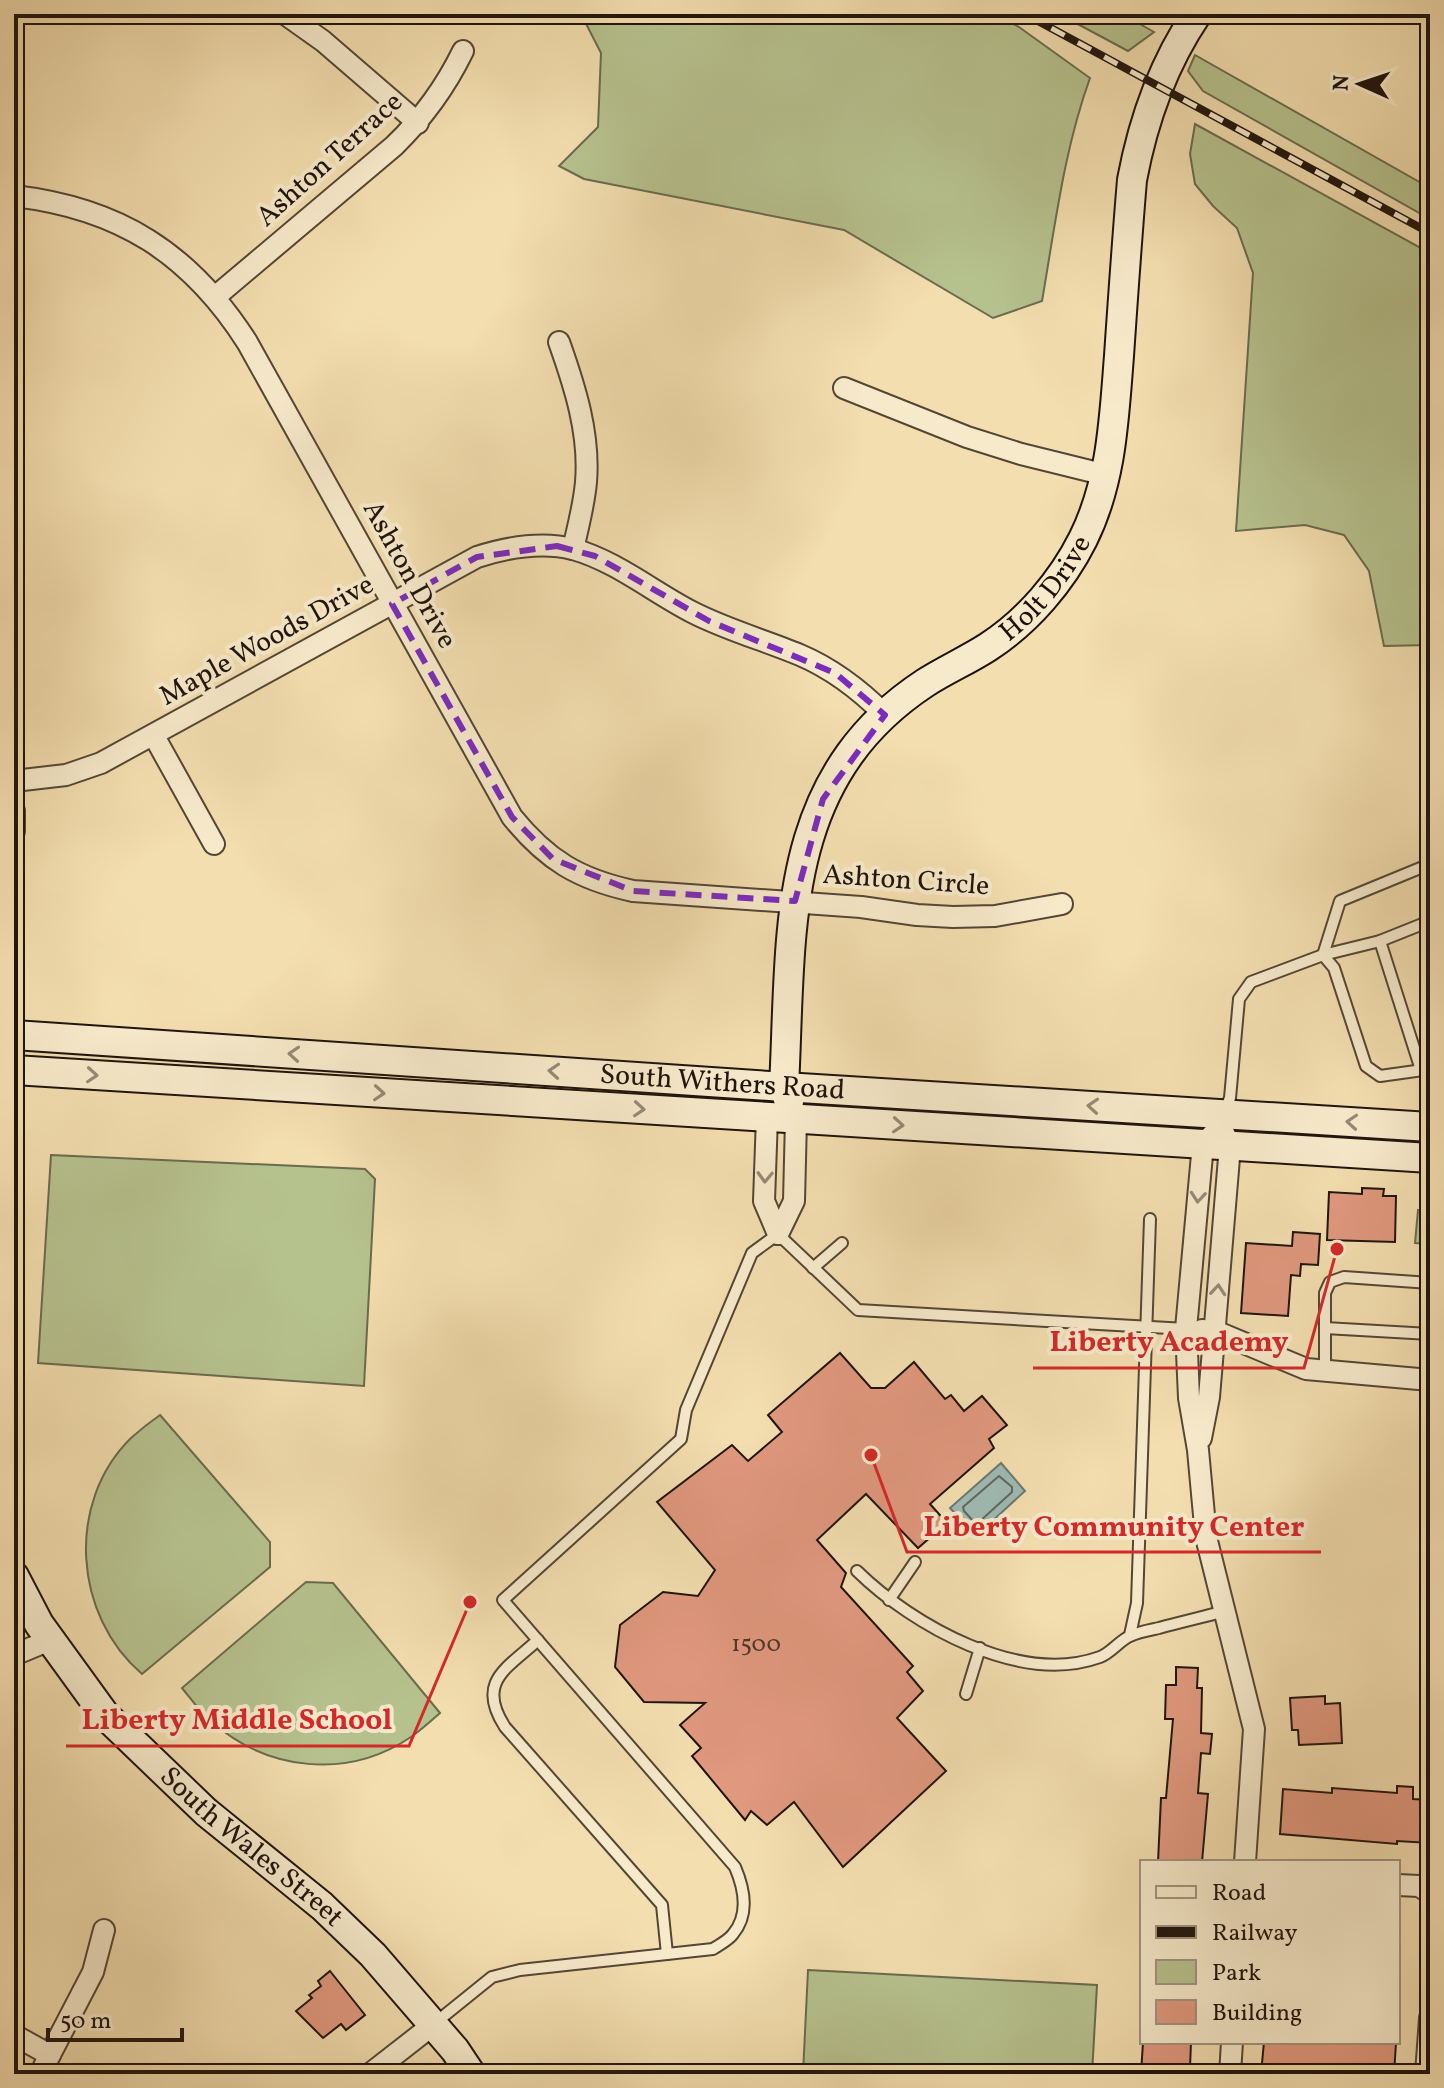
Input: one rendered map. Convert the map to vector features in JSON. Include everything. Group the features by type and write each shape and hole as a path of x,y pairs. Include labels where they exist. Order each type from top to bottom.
{"main road":[{"name":"Holt Drive","path":"796,1119 784,1087 795,901 801,859 823,799 840,768 861,740 885,715 928,682 992,645 1021,621 1066,569 1084,539 1097,507 1111,449 1136,156 1159,86 1197,14"},
{"name":"South Withers Road","path":"14,1035 784,1087 1430,1158"},
{"name":"South Withers Road","path":"14,1070 796,1119 1219,1133 1430,1127"},
{"name":"Holt Drive","path":"767,1117 784,1087"},
{"name":"South Wales Street","path":"14,1576 50,1640 115,1725 206,1812 322,1906 373,1955 434,2024 471,2074"}],"street":[{"path":"285,14 323,41 418,123"},
{"name":"Ashton Terrace","path":"215,297 418,123 450,78 463,51"},
{"name":"Ashton Drive","path":"14,196 77,206 135,231 187,267 215,297 247,342 512,817 531,840 576,874 633,891 795,901"},
{"path":"559,342 574,383 587,462 582,513 573,549"},
{"path":"844,388 894,405 967,437 1106,475"},
{"name":"Maple Woods Drive","path":"14,781 66,775 101,763 477,557 531,545 573,549 616,567 709,621 801,655 835,673 885,715"},
{"path":"154,736 214,844"},
{"path":"14,811 14,831"},
{"name":"Ashton Circle","path":"795,901 953,917 995,916 1062,904"},
{"name":"Holt Drive","path":"767,1117 764,1201 778,1234"},
{"name":"Holt Drive","path":"778,1234 794,1201 796,1119"},
{"path":"1219,1133 1186,1329 1189,1398 1198,1450 1206,1537 1254,1729 1245,1860"},
{"path":"1198,1450 1209,1397 1215,1331 1219,1133"},
{"path":"1186,1329 1215,1331 1306,1369 1430,1380"},
{"path":"14,1655 50,1640"},
{"path":"1400,1885 1419,1886 1430,1893"},
{"path":"40,2074 93,1972 104,1930"},
{"path":"1426,2074 1430,2018"},
{"path":"370,2074 434,2024"},
{"path":"14,2035 50,2055"},
{"path":"1230,2074 1232,2044"}],"lane":[{"path":"1323,955 1340,901 1430,864"},
{"path":"1219,1133 1230,1098 1239,999 1251,982 1323,955 1380,941 1430,921"},
{"path":"1323,955 1334,968 1366,1066 1380,1076 1425,1070 1380,941"},
{"path":"1130,1635 1137,1603 1150,1219"},
{"path":"434,2024 492,1977 520,1970 713,1949 734,1933 744,1911 743,1887 735,1867 503,1600 681,1439 686,1410 752,1253 778,1234 858,1310 1186,1329"},
{"path":"813,1268 842,1243"},
{"path":"1325,1372 1325,1293 1330,1282 1344,1277 1430,1283"},
{"path":"1325,1328 1430,1334"},
{"path":"889,1600 915,1562"},
{"path":"857,1571 889,1600 921,1622 980,1648 1041,1664 1072,1663 1102,1657 1130,1635 1225,1611"},
{"path":"538,1640 501,1673 492,1690 493,1709 505,1727 662,1905 667,1954"},
{"path":"966,1694 980,1648"}],"highlighted area":[{"path":"557,546 595,556 709,621 835,673 885,715 823,799 795,901 633,891 553,859 512,817 392,604 477,557"}],"green space":[{"path":"581,14 995,14 1019,27 1090,78 1067,160 1042,301 993,318 844,230 584,179 559,166 598,127 601,53"},
{"path":"1059,14 1122,14 1154,32 1128,51"},
{"path":"1195,55 1430,188 1430,219 1203,91 1188,71"},
{"path":"1195,124 1430,253 1430,645 1384,646 1369,571 1344,535 1305,525 1236,531 1253,273 1237,228 1195,184 1190,154"},
{"path":"51,1155 365,1169 375,1179 364,1386 38,1363"},
{"path":"1418,1210 1430,1211 1430,1244 1415,1243"},
{"path":"160,1415 270,1542 270,1567 142,1674 119,1650 102,1622 91,1591 86,1559 88,1526 95,1494 110,1464 131,1438"},
{"path":"306,1582 333,1583 440,1713 411,1737 386,1751 361,1760 334,1764 308,1764 257,1751 233,1738 207,1717 182,1688"},
{"path":"808,1970 1097,1985 1092,2074 803,2074"}],"water":[{"path":"1001,1463 1025,1491 976,1536 950,1508"}],"building":[{"path":"1362,1188 1384,1189 1383,1196 1396,1196 1395,1242 1327,1240 1329,1192 1362,1194"},
{"path":"1293,1232 1320,1234 1318,1265 1301,1264 1300,1276 1291,1275 1288,1316 1241,1313 1246,1243 1292,1246"},
{"path":"840,1353 871,1388 885,1388 914,1362 945,1399 951,1395 964,1411 982,1396 1007,1425 989,1439 994,1448 930,1504 947,1523 918,1548 866,1494 817,1540 846,1573 841,1587 913,1666 907,1672 923,1691 897,1718 946,1771 843,1867 794,1802 767,1825 751,1811 745,1820 692,1756 701,1748 680,1725 705,1703 644,1702 615,1667 620,1625 663,1592 698,1596 715,1570 657,1502 732,1445 748,1461 782,1432 768,1415"},
{"path":"1176,1667 1198,1668 1197,1688 1202,1688 1201,1733 1212,1734 1210,1754 1201,1753 1198,1793 1208,1794 1202,1860 1158,1860 1161,1798 1166,1798 1173,1719 1165,1719 1166,1685 1176,1685"},
{"path":"1325,1696 1325,1704 1340,1703 1342,1743 1299,1745 1298,1730 1292,1730 1290,1698"},
{"path":"1397,1786 1413,1787 1413,1799 1430,1800 1430,1843 1397,1841 1397,1844 1280,1834 1283,1789 1332,1793 1332,1788 1397,1793"},
{"path":"330,1971 365,2015 346,2030 341,2024 323,2038 296,2011 312,1998 309,1995 321,1986 318,1981"},
{"path":"1143,2044 1191,2044 1190,2068 1185,2067 1185,2074 1141,2074"},
{"path":"1264,2044 1396,2044 1394,2074 1261,2074"}],"railway":[{"path":"1025,14 1430,233"}],"place":[{"name":"Liberty Academy","path":"1337,1249"},
{"name":"Liberty Community Center","path":"871,1455"},
{"name":"Liberty Middle School","path":"470,1602"}]}
